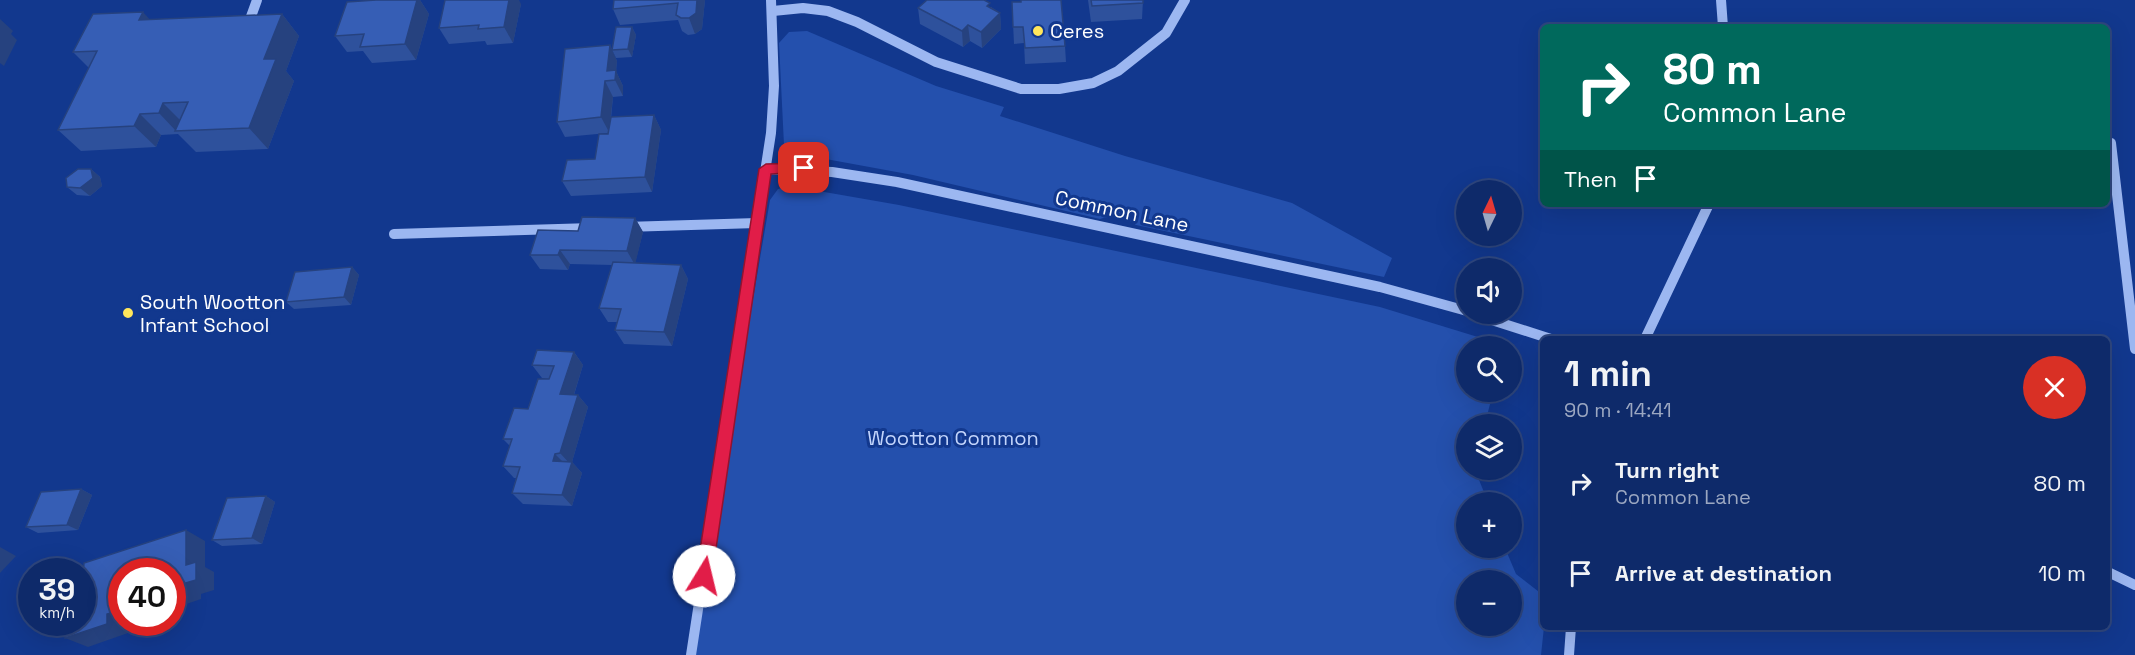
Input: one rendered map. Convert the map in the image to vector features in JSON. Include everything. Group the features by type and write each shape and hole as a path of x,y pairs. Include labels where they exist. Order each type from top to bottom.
{"street":[{"path":"249,22 257,0"},
{"path":"692,655 766,169 774,86 772,6 828,11 857,22 936,62 1021,89 1059,90 1094,83 1118,71 1166,33 1185,0"},
{"path":"1721,0 1723,24"},
{"path":"2111,143 2135,349"},
{"name":"Common Lane","path":"766,169 804,168 880,177 1380,287 1456,308"},
{"path":"1646,336 1708,207"},
{"path":"394,234 757,223"},
{"path":"1504,324 1542,336"},
{"path":"2110,573 2135,585"},
{"path":"1569,655 1571,630"}],"green space":[{"path":"807,31 936,86 1004,107 1000,116 1125,156 1292,203 1392,258 1384,277 1136,225 1119,217 1100,219 913,175 793,153 784,145 779,43 789,32"},
{"name":"Wootton Common","path":"790,186 899,205 1380,307 1475,336 1456,336 1456,402 1490,402 1488,414 1456,414 1456,480 1479,480 1484,492 1456,492 1456,558 1509,558 1514,570 1456,570 1456,636 1522,636 1522,579 1540,593 1540,630 1544,630 1541,655 692,655 770,200 778,189"}],"building":[{"path":"417,0 405,44 360,47 364,34 335,36 347,2"},
{"path":"445,0 509,0 504,27 478,29 479,25 439,28"},
{"path":"614,0 697,0 696,13 689,18 681,18 676,15 678,3 613,9"},
{"path":"927,0 984,0 990,3 987,6 1000,13 981,32 968,25 962,31 918,8"},
{"name":"Ceres","path":"1021,0 1061,0 1065,46 1025,48 1023,27 1013,27 1012,2 1021,2"},
{"path":"1091,0 1143,0 1143,3 1092,6"},
{"path":"143,12 139,20 282,14 264,59 276,59 249,128 175,131 188,102 163,103 159,113 140,114 134,126 58,130 97,51 73,52 93,14"},
{"path":"616,27 632,27 628,49 612,50"},
{"path":"610,45 607,71 616,70 615,80 605,81 601,117 557,122 565,49"},
{"path":"654,115 645,177 562,181 567,160 595,159 599,134 608,134 611,117"},
{"path":"78,169 91,169 93,178 80,188 67,187 66,178"},
{"path":"582,217 635,218 627,251 560,250 558,255 530,255 538,230 578,231"},
{"path":"613,262 681,265 664,332 615,330 621,309 599,308"},
{"path":"352,267 344,297 286,302 295,272"},
{"path":"537,350 574,352 560,394 578,395 560,453 555,454 553,461 572,462 562,495 512,493 520,467 503,466 512,439 503,439 514,408 528,409 538,379 549,379 554,366 532,365"},
{"path":"81,489 67,525 26,527 41,492"},
{"path":"266,496 252,538 212,540 227,498"},
{"path":"186,530 186,558 108,558 107,624 96,628 96,559"},
{"path":"196,562 196,580 186,583 186,565"}],"place":[{"name":"Ceres","path":"1038,31"},
{"name":"South Wootton Infant School","path":"128,313"}],"route":[{"path":"704,576 766,169 804,168"}]}
